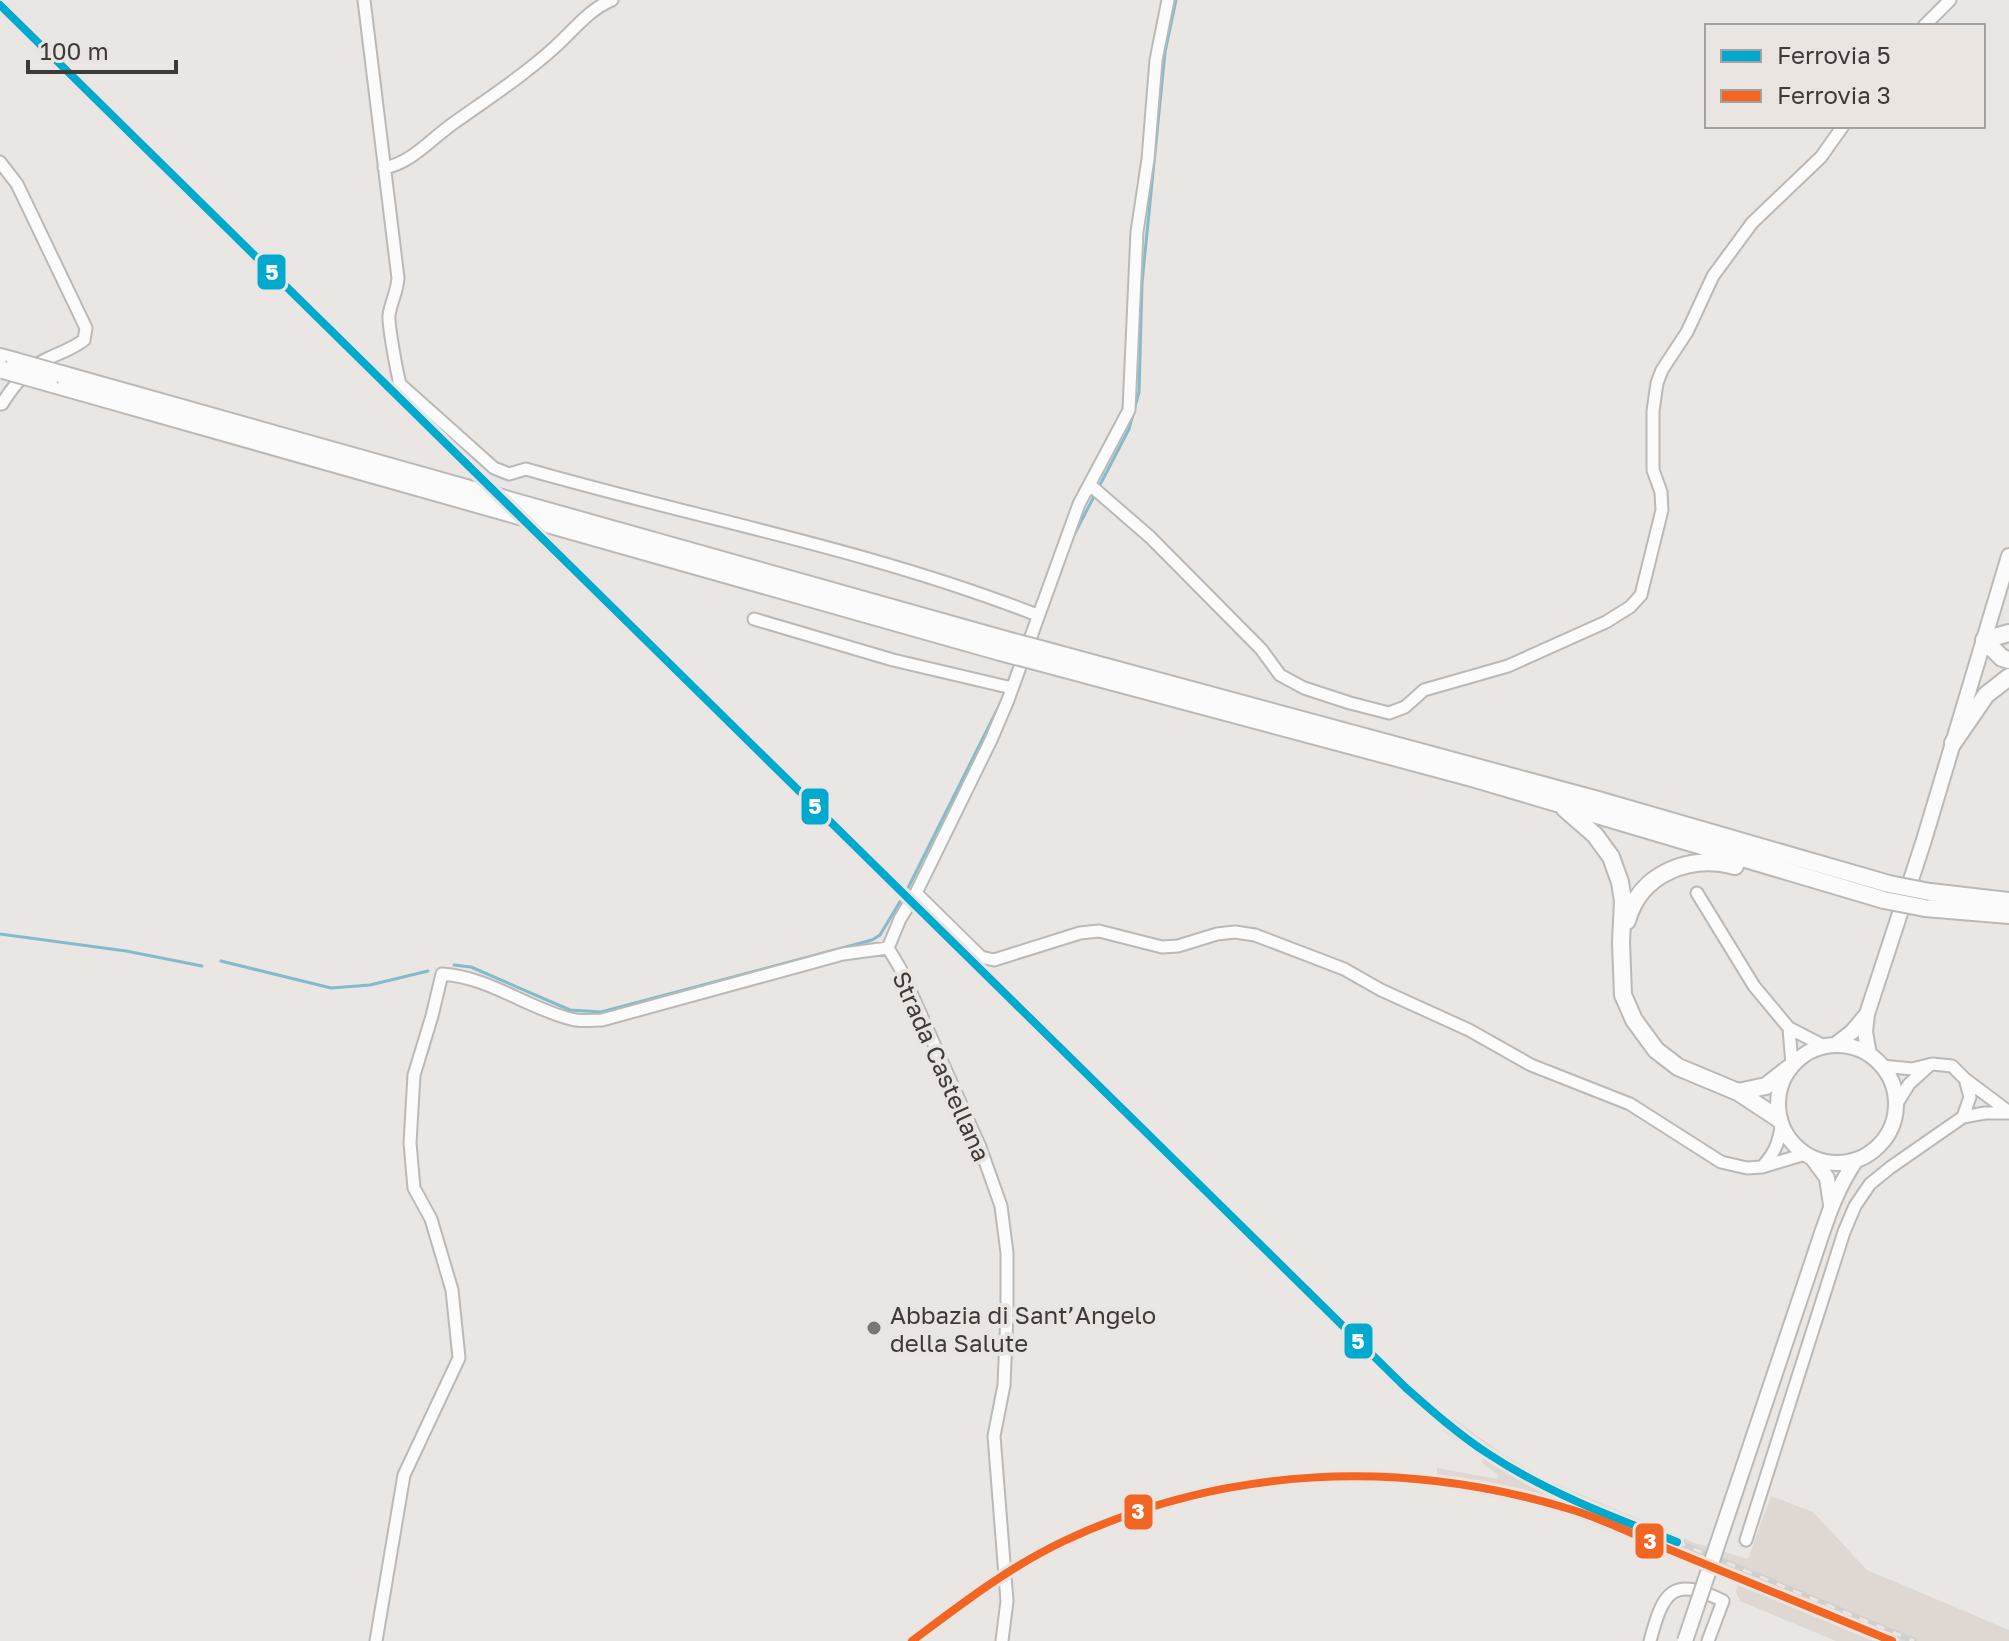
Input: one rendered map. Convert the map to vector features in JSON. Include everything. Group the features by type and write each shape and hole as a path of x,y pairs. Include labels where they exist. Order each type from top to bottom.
{"highway":[{"path":"4,365 1003,646 1598,800 1887,892"},
{"path":"2009,633 1984,640 2002,658 2009,660"},
{"path":"1037,655 1802,875 2009,915"},
{"path":"1953,743 1986,695 2009,677"},
{"path":"1557,803 1595,835 1611,857 1623,901 1623,995 1634,1020 1656,1050 1678,1067 1738,1092 1780,1122"},
{"path":"1621,942 1630,909 1646,887 1664,872 1690,863 1718,861 1764,873 1802,875"},
{"path":"1928,900 2009,901"},
{"path":"1738,1092 1766,1086 1791,1066"}],"main road":[{"path":"1869,1054 1865,1032 1867,1014 1896,931 2009,556"},
{"path":"1831,1205 1827,1178 1809,1156 1794,1145 1780,1122 1780,1087 1791,1066 1812,1050 1830,1045 1852,1032 1867,1014"},
{"path":"1685,1641 1831,1205 1856,1160 1880,1145 1894,1119 1895,1091 1882,1066 1869,1054 1853,1047 1830,1045"},
{"path":"1809,1156 1827,1163 1856,1160"}],"street":[{"path":"364,0 398,278 389,321 400,384 494,468 509,474 526,469 751,527 907,570 1037,615"},
{"path":"384,168 396,166 412,157 534,64 590,13 612,0"},
{"name":"Strada Castellana","path":"1002,1641 1007,1601 994,1436 1004,1385 1007,1313 1007,1253 1001,1206 960,1099 888,948 991,740 1079,504 1129,410 1137,232 1148,159 1156,60 1168,0"},
{"path":"1926,24 1950,0"},
{"path":"1090,485 1101,492 1261,649 1280,675 1304,688 1389,713 1405,707 1424,690 1508,666 1606,622 1630,607 1641,595 1662,510 1661,492 1653,470 1653,411 1662,370 1687,332 1721,265 1752,223 1821,157 1842,128"},
{"path":"0,162 17,184 86,328 84,340 71,350 45,359 14,384 2,404"},
{"path":"754,619 893,660 1012,688"},
{"path":"916,893 981,957 994,960 1080,933 1099,931 1162,947 1235,932 1265,938 1344,969 1381,990 1469,1030 1531,1065 1630,1104 1721,1162 1747,1168 1762,1167 1809,1156"},
{"path":"1697,893 1754,986 1789,1028 1830,1045"},
{"path":"376,1641 404,1475 459,1358 452,1290 431,1219 414,1188 410,1143 414,1075 442,974 502,990 574,1021 602,1020 843,954 888,948"},
{"path":"1789,1028 1791,1066"},
{"path":"1896,1105 1909,1084 1932,1064"},
{"path":"1882,1066 1912,1069 1932,1064 1952,1066 2009,1113"},
{"path":"1963,1117 1970,1097 1965,1079"},
{"path":"1746,1540 1855,1206 1870,1184 1963,1117 2009,1113"},
{"path":"1762,1167 1780,1142 1780,1122"},
{"path":"1650,1641 1661,1605 1673,1592 1687,1588 1706,1592 1723,1601 1708,1641"}],"shaded area":[{"path":"1454,1419 1504,1455 1547,1480 1695,1543 1748,1559 1771,1496 1813,1512 1867,1570 2009,1630 2009,1641 1836,1641 1740,1601 1736,1592 1739,1582 1695,1564 1565,1514 1520,1502 1437,1487 1437,1468 1497,1479 1498,1475 1482,1463 1483,1459 1444,1431"}],"waterway":[{"path":"1074,535 1129,429 1139,392 1142,283 1165,52 1176,0"},
{"path":"454,965 471,967 570,1010 601,1012 872,940 880,935 907,890 1000,704"},
{"path":"0,934 126,951 202,966"},
{"path":"221,961 331,988 370,985 428,971"}],"railway":[{"path":"1677,1542 1914,1641"}],"rail line":[{"name":"5","path":"0,5 1405,1387 1466,1438 1509,1467 1580,1503 1677,1542"},
{"name":"3","path":"912,1641 985,1587 1024,1563 1064,1541 1124,1516 1186,1497 1248,1484 1312,1478 1375,1477 1439,1482 1503,1492 1580,1512 1892,1641"}],"place":[{"name":"Abbazia di Sant’Angelo della Salute","path":"874,1328"}]}
